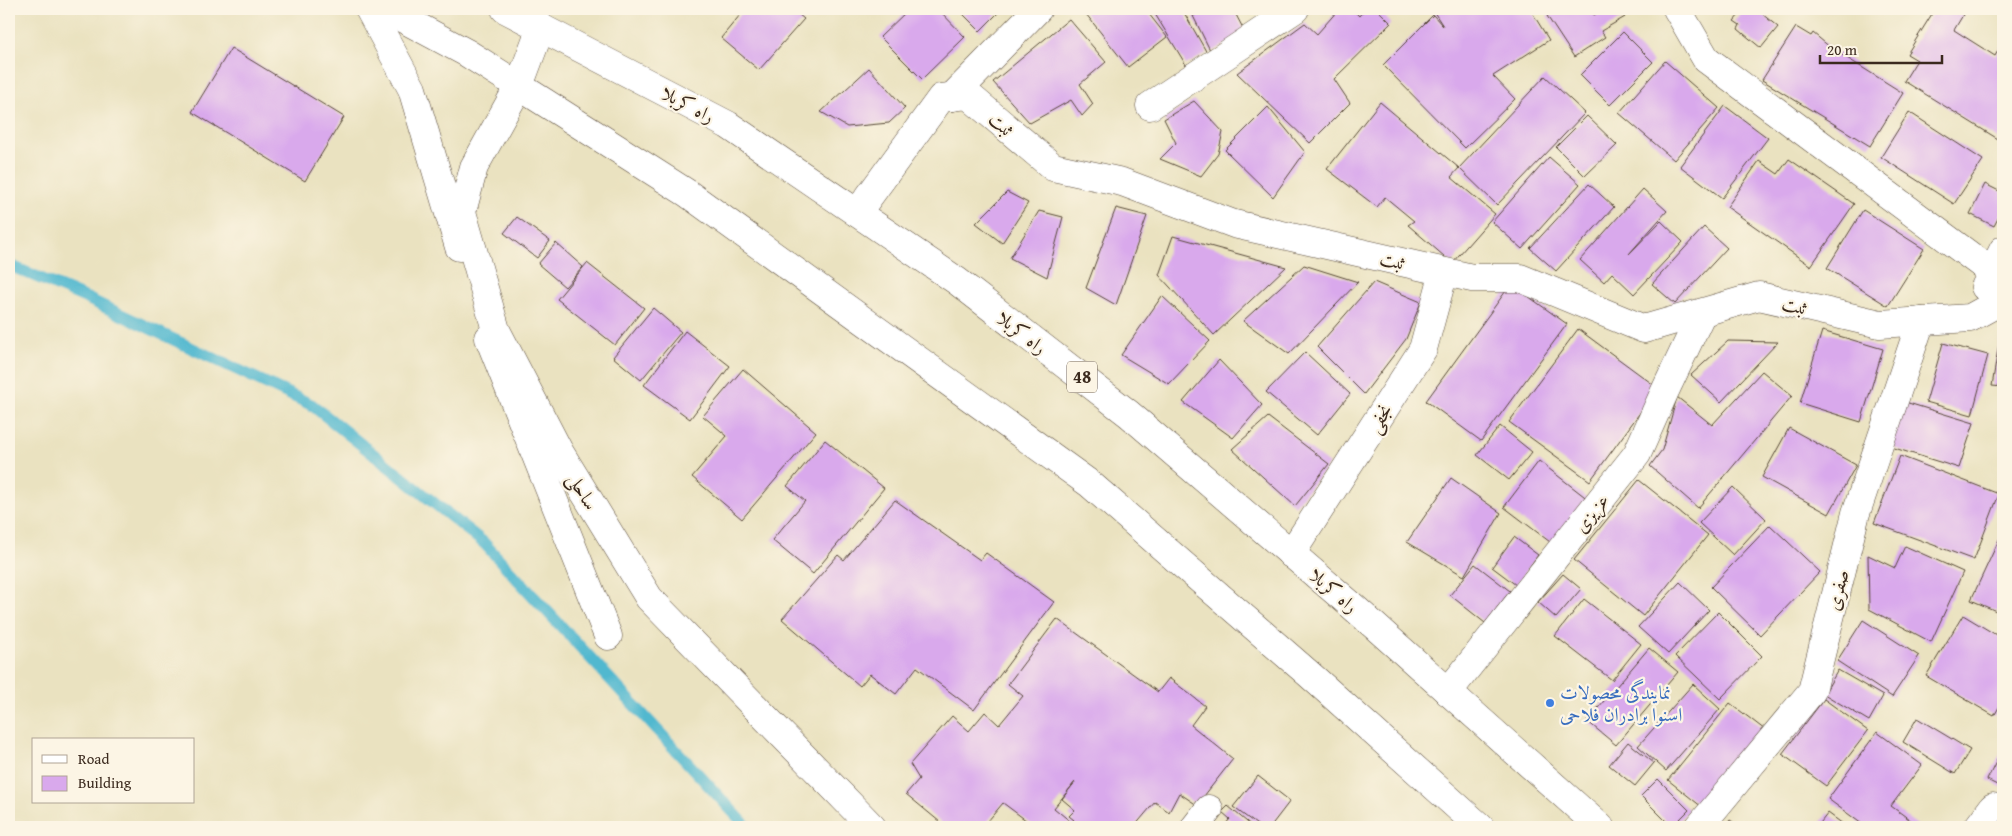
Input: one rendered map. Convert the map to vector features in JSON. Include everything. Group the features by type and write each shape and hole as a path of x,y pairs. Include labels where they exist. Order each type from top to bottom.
{"street":[{"path":"369,9 412,88 478,312 608,636"},
{"path":"385,9 467,53 687,193 1090,484 1310,675 1480,827"},
{"name":"راه کربلا","path":"505,9 728,125 957,281 1129,414 1291,554 1600,827"},
{"path":"857,213 941,98 952,97 1038,9"},
{"path":"1150,106 1295,9"},
{"path":"1677,9 1706,59 1998,261 1970,318"},
{"name":"ساحلی","path":"540,27 519,86 474,167 462,212 496,330 559,451 649,598 872,827"},
{"name":"ثبت","path":"952,97 968,95 1053,167 1122,182 1234,224 1472,278 1520,278 1644,329 1702,314 1759,296 1880,324 1970,318 2003,300"},
{"name":"نجفی","path":"1291,554 1423,349 1444,272"},
{"name":"عزیزی","path":"1448,692 1638,454 1664,391 1702,314"},
{"name":"صفری","path":"1699,827 1812,691 1856,513 1921,321"}],"building":[{"path":"745,9 792,9 804,19 759,70 721,38"},
{"path":"909,9 938,9 965,37 922,79 880,37"},
{"path":"958,9 1002,9 980,31"},
{"path":"1082,9 1145,9 1167,37 1128,67"},
{"path":"1152,9 1182,9 1207,53 1186,65"},
{"path":"1207,9 1233,9 1246,34 1211,52 1193,16"},
{"path":"1339,9 1352,9 1359,16 1365,9 1377,9 1391,23 1334,79 1350,103 1310,143 1237,73 1305,23 1317,34"},
{"path":"1432,9 1464,9 1465,12 1470,9 1530,9 1549,40 1493,76 1515,99 1465,148 1383,65 1433,15 1443,26"},
{"path":"1558,9 1590,9 1594,15 1604,9 1619,9 1625,17 1601,31 1605,37 1574,57 1547,16"},
{"path":"1744,9 1756,9 1778,27 1761,48 1738,29 1740,25 1734,21"},
{"path":"1935,9 1953,9 1963,15 1954,30 1995,56 2003,42 2003,130 1998,139 1904,81 1917,60 1907,54"},
{"path":"1069,19 1106,62 1080,84 1093,104 1082,116 1071,100 1030,123 993,82"},
{"path":"1796,27 1811,36 1813,33 1831,48 1903,93 1870,146 1762,80"},
{"path":"1623,32 1653,62 1610,105 1580,75"},
{"path":"231,48 344,117 305,181 192,112"},
{"path":"1665,61 1719,108 1674,160 1619,113"},
{"path":"869,68 905,108 889,123 847,127 821,112"},
{"path":"1545,76 1585,113 1497,205 1459,168"},
{"path":"1194,101 1223,132 1218,154 1201,176 1160,159 1176,143 1164,119"},
{"path":"1380,102 1459,168 1451,177 1495,214 1452,263 1408,225 1414,221 1385,197 1377,207 1327,169"},
{"path":"1725,106 1768,138 1722,198 1680,166"},
{"path":"1268,107 1305,152 1273,197 1225,150"},
{"path":"1909,112 1983,160 1954,204 1881,157"},
{"path":"1587,116 1617,145 1585,176 1556,147"},
{"path":"1549,157 1580,184 1522,249 1492,222"},
{"path":"1789,159 1854,204 1811,266 1727,207 1759,161 1778,174"},
{"path":"1589,184 1614,207 1556,271 1530,248"},
{"path":"1985,184 2003,193 2003,209 1994,226 1970,214"},
{"path":"1643,189 1667,211 1629,254 1661,221 1683,242 1634,294 1612,273 1604,282 1580,260"},
{"path":"1007,192 1028,203 1002,243 976,223"},
{"path":"1116,208 1147,216 1116,305 1086,288"},
{"path":"1863,210 1924,249 1888,306 1827,268"},
{"path":"1039,211 1063,217 1047,277 1010,258"},
{"path":"517,217 550,241 537,258 504,233"},
{"path":"1704,227 1727,248 1675,304 1652,284"},
{"path":"1173,236 1286,267 1214,335 1159,275"},
{"path":"556,243 583,267 565,287 538,264"},
{"path":"587,263 644,308 615,345 557,299"},
{"path":"1304,265 1358,282 1289,354 1243,321"},
{"path":"1374,282 1421,302 1406,339 1364,394 1317,347"},
{"path":"1511,284 1567,324 1481,441 1426,401"},
{"path":"1162,296 1210,341 1169,384 1121,355"},
{"path":"653,308 681,332 641,380 613,357"},
{"path":"1578,329 1658,388 1590,481 1509,422"},
{"path":"685,331 730,366 690,419 644,385"},
{"path":"1822,331 1883,349 1861,422 1800,403"},
{"path":"2000,337 2003,337 2003,387 1992,386"},
{"path":"1728,341 1778,342 1721,402 1691,375"},
{"path":"1943,343 1988,355 1972,415 1926,402"},
{"path":"1305,352 1350,394 1317,435 1266,392"},
{"path":"1219,360 1262,405 1233,438 1183,402"},
{"path":"743,369 816,432 742,519 692,477 727,436 703,416"},
{"path":"1762,371 1792,396 1698,508 1650,466 1662,450 1677,397 1712,425"},
{"path":"1905,402 1974,423 1959,468 1891,447"},
{"path":"1268,417 1329,464 1295,506 1232,449"},
{"path":"1500,426 1532,452 1509,480 1477,455"},
{"path":"1789,428 1856,465 1829,514 1762,477"},
{"path":"825,440 884,488 813,574 772,540 805,501 787,486"},
{"path":"1900,456 1999,494 1974,560 1874,523"},
{"path":"1539,461 1589,500 1554,545 1504,507"},
{"path":"1451,478 1501,513 1464,576 1407,542"},
{"path":"1639,480 1708,535 1643,616 1574,560"},
{"path":"1733,487 1766,519 1733,555 1699,523"},
{"path":"895,500 980,560 986,553 1054,602 974,710 917,667 896,694 870,674 860,686 782,619 838,555 844,560"},
{"path":"1770,525 1820,572 1760,635 1711,587"},
{"path":"2003,531 2003,614 1971,600"},
{"path":"1514,537 1538,555 1516,585 1492,567"},
{"path":"1905,546 1963,572 1931,642 1869,609 1868,555 1895,568"},
{"path":"1475,564 1510,591 1485,623 1450,595"},
{"path":"1563,574 1581,589 1556,618 1538,602"},
{"path":"1680,582 1709,610 1668,654 1638,627"},
{"path":"1584,599 1641,644 1612,680 1555,636"},
{"path":"1718,612 1762,656 1720,699 1675,656"},
{"path":"1963,615 2003,639 2003,700 1994,716 1926,676"},
{"path":"1057,619 1158,692 1169,678 1205,706 1191,725 1233,759 1197,805 1179,793 1169,812 1155,802 1134,827 1068,827 1074,820 1069,816 1075,810 1062,799 1075,782 1054,808 1071,822 1066,827 1035,827 1003,803 983,827 946,827 906,794 919,779 910,764 952,716 969,731 985,712 999,725 1023,696 1008,684"},
{"path":"1863,620 1919,656 1892,697 1837,661"},
{"path":"1649,648 1678,672 1616,745 1587,721"},
{"path":"1838,670 1883,696 1869,721 1824,694"},
{"path":"1693,684 1720,709 1666,771 1638,746"},
{"path":"1824,699 1868,731 1826,786 1782,754"},
{"path":"1730,703 1765,730 1702,807 1668,780"},
{"path":"1917,718 1970,750 1955,774 1903,742"},
{"path":"1877,732 1922,765 1891,806 1920,827 1866,827 1828,799"},
{"path":"1628,742 1654,763 1635,786 1609,765"},
{"path":"2003,748 2003,788 1987,780"},
{"path":"1258,776 1290,801 1270,827 1260,827 1233,807"},
{"path":"1658,779 1689,810 1672,827 1641,796"},
{"path":"1228,806 1253,827 1223,827 1230,819 1222,812"},
{"path":"1828,813 1847,827 1817,827"},
{"path":"1999,818 2003,821 2003,827 1994,827"},
{"path":"1730,820 1740,827 1725,827"}],"waterway":[{"path":"9,265 86,298 312,405 484,543 747,827"}],"place":[{"name":"نمایندگی محصولات اسنوا برادران فلاحی","path":"1550,703"}]}
